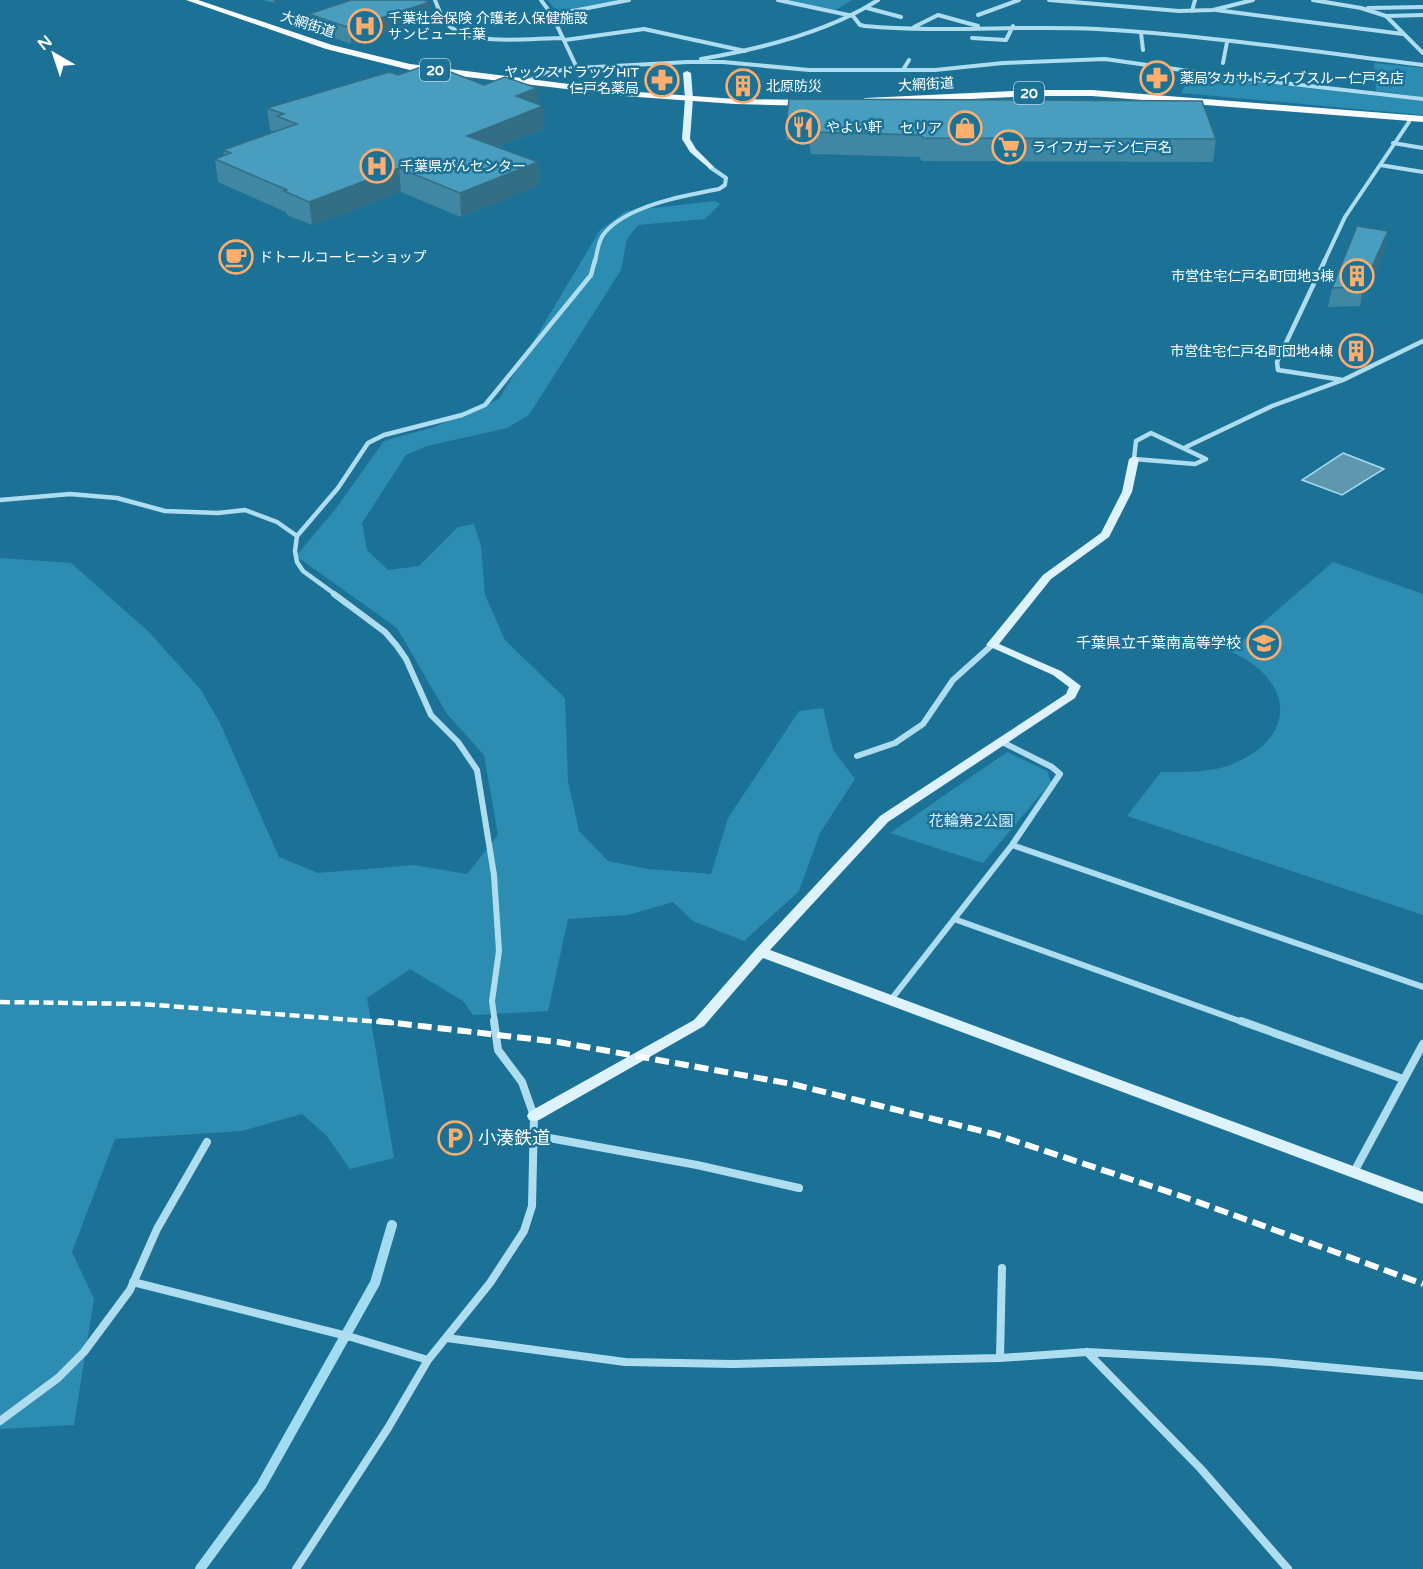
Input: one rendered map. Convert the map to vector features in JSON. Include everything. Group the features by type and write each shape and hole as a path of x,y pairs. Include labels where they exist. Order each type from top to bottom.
{"main road":[{"name":"大網街道","path":"190,0 376,60 525,82 689,99 816,103"},
{"name":"大網街道","path":"853,101 1027,93 1092,93 1423,119"}],"street":[{"path":"435,0 444,20 464,34 481,37 564,39 644,29 748,51"},
{"path":"541,0 552,15 577,68"},
{"path":"552,15 629,0"},
{"path":"778,0 853,16 860,25 865,26 911,28 1012,26 1141,33 1423,65"},
{"path":"688,62 748,51 853,16 878,0"},
{"path":"978,15 1019,0"},
{"path":"1049,0 1128,8 1212,10 1403,33"},
{"path":"1128,8 1130,0"},
{"path":"1192,11 1195,0"},
{"path":"1212,10 1253,0"},
{"path":"1313,0 1361,8 1386,16 1423,15"},
{"path":"1361,8 1423,7"},
{"path":"867,8 902,17"},
{"path":"911,28 938,15 984,28"},
{"path":"1386,16 1423,53"},
{"path":"972,38 1006,40 1012,26"},
{"path":"1141,33 1143,50"},
{"path":"1223,63 1227,42"},
{"path":"1072,60 1077,54"},
{"path":"971,67 973,59"},
{"path":"525,82 548,72 577,68 688,62 809,70 903,70 1105,59 1272,82 1423,99"},
{"path":"903,70 909,60"},
{"path":"296,1569 388,1428 428,1360 490,1283 524,1230 531,1206 534,1116 522,1082 498,1050 492,1000 499,951 494,875 477,770 458,742 431,715 406,659 385,632 303,571 296,556 297,536 338,488 368,443 384,435 462,416 485,405 591,274 597,260 600,237 612,224 658,204 719,189 725,185 726,178 710,167 693,150 686,139 689,99 686,66 688,62"},
{"path":"1272,82 1274,72"},
{"path":"1343,380 1278,369 1277,362 1345,217 1409,122 1409,118"},
{"path":"1393,143 1423,148"},
{"path":"1380,165 1423,172"},
{"path":"1186,447 1272,406 1343,380 1423,341"},
{"path":"857,756 895,743 923,724 953,680 992,645 1047,578 1106,535 1127,492 1136,441 1151,433 1186,447 1206,459 1195,464 1134,459"},
{"path":"0,500 70,494 117,498 165,511 218,513 245,510 277,522 297,536"},
{"path":"534,1116 699,1023 884,819 1071,696 1075,686 1057,673 992,645"},
{"path":"890,1001 1012,845 1060,774 1052,766 1000,741"},
{"path":"1012,845 1423,987"},
{"path":"954,919 1402,1079"},
{"path":"761,952 1423,1198"},
{"path":"1354,1172 1402,1079 1423,1044"},
{"path":"533,1135 697,1165 799,1188"},
{"path":"0,1421 58,1378 77,1358 130,1290 157,1229 207,1142"},
{"path":"1000,1358 1002,1268"},
{"path":"133,1282 351,1337 428,1360"},
{"path":"447,1338 625,1362 733,1364 1000,1358 1087,1352 1272,1362 1423,1376"},
{"path":"1087,1352 1201,1469 1288,1569"}],"green space":[{"path":"547,0 618,0 558,12"},
{"path":"785,0 852,0 834,11"},
{"path":"1374,63 1423,68 1423,97 1376,91"},
{"path":"1191,73 1423,101 1423,115 1181,93"},
{"path":"715,201 720,204 705,219 638,225 627,239 621,270 529,415 507,428 427,446 406,455 362,523 367,550 388,570 419,566 458,527 474,524 481,546 485,595 505,640 565,698 568,781 579,831 608,861 648,869 711,874 728,818 799,711 823,708 833,750 855,779 820,833 799,891 744,941 693,921 673,902 628,915 568,919 548,1011 473,1015 463,1001 410,969 367,998 394,1158 350,1169 326,1135 302,1114 242,1131 115,1139 72,1252 94,1299 74,1425 0,1429 0,558 71,563 149,632 201,690 220,723 279,857 318,873 414,865 467,874 498,835 484,755 447,714 397,628 296,556 334,511 384,441 434,427 499,399 600,230 626,211"},
{"path":"1333,562 1423,594 1423,915 1127,816 1161,772 1222,768 1252,754 1268,740 1277,725 1280,709 1277,693 1267,677 1251,663 1230,651"},
{"name":"花輪第2公園","path":"1007,752 1047,771 1051,782 983,863 890,833"}],"shaded area":[{"path":"1343,453 1384,469 1342,495 1302,480"}],"building":[{"path":"351,0 424,0 430,2 350,28 309,14"},
{"path":"430,64 484,85 505,77 537,88 516,96 543,106 467,136 538,162 460,193 399,168 309,202 215,159 231,153 223,150 297,124 277,116 284,114 267,108 389,72 398,75"},
{"path":"789,99 1202,101 1216,139 924,138 920,135 811,132 809,118 787,117"},
{"path":"1357,226 1388,231 1363,287 1332,288"}],"waterway":[{"path":"200,1569 261,1486 375,1283 392,1225"}],"railway":[{"path":"0,1002 142,1004 394,1023"},
{"path":"378,1021 558,1042 792,1084 994,1134 1184,1197 1423,1284"}],"place":[{"name":"千葉社会保険 介護老人保健施設 サンビュー千葉","path":"365,26"},
{"name":"薬局タカサドライブスルー仁戸名店","path":"1157,78"},
{"name":"ヤックスドラッグHIT 仁戸名薬局","path":"662,80"},
{"name":"北原防災","path":"743,86"},
{"name":"やよい軒","path":"803,127"},
{"name":"セリア","path":"965,128"},
{"name":"ライフガーデン仁戸名","path":"1009,147"},
{"name":"千葉県がんセンター","path":"377,166"},
{"name":"ドトールコーヒーショップ","path":"236,257"},
{"name":"市営住宅仁戸名町団地3棟","path":"1357,276"},
{"name":"市営住宅仁戸名町団地4棟","path":"1356,351"},
{"name":"千葉県立千葉南高等学校","path":"1264,643"},
{"name":"小湊鉄道","path":"455,1138"}]}
